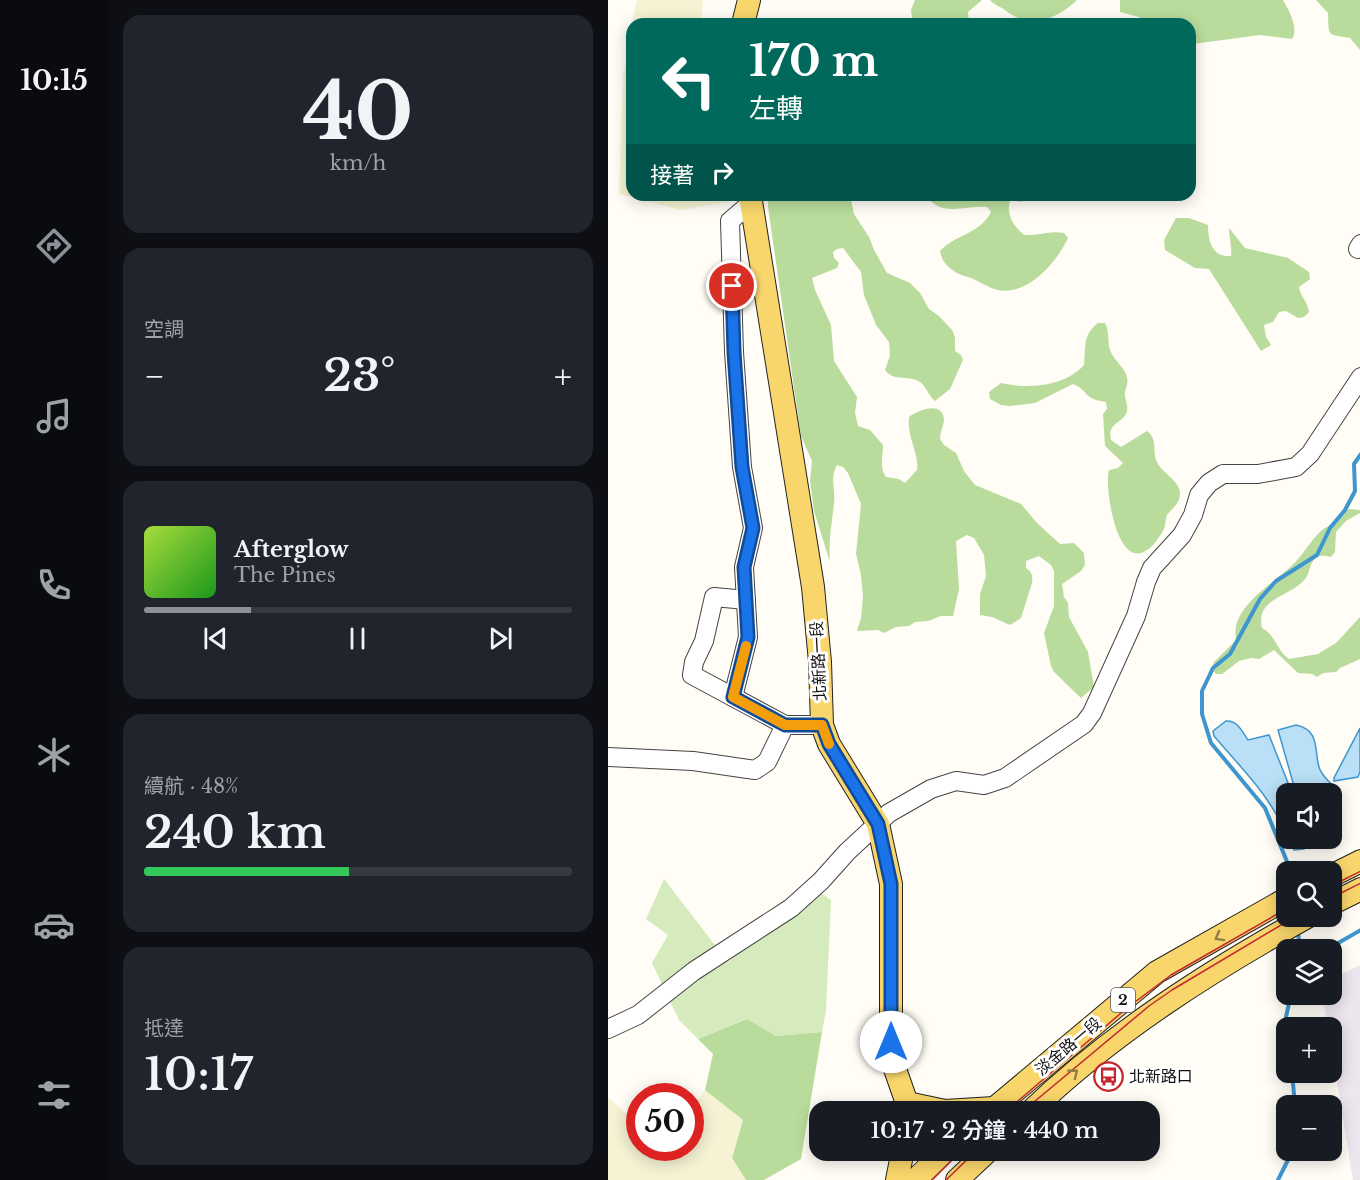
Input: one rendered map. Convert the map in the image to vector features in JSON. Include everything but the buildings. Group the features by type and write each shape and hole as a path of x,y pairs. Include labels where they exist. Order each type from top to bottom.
{"main road":[{"path":"744,18 749,0"},
{"name":"北新路一段","path":"750,201 813,587 820,662 822,725 829,744 878,824 891,884 891,1042 895,1069 905,1101"},
{"path":"1342,870 1361,861"},
{"path":"1342,898 1361,889"},
{"name":"淡金路一段","path":"1003,1101 1157,972 1276,905"},
{"name":"淡金路一段","path":"1041,1101 1057,1086 1160,1006 1289,927"},
{"path":"897,1180 901,1161"},
{"path":"965,1176 979,1161"}],"street":[{"path":"733,697 748,637 744,567 753,528 742,456 734,352 730,221 748,201"},
{"path":"608,1029 638,1014 694,971 791,908 889,813 931,789 956,781 984,784 1005,778 1084,724 1092,713 1136,616 1152,568 1182,535 1193,515 1199,495 1209,483 1223,474 1258,474 1296,467 1310,454 1361,377"},
{"path":"746,600 714,597 704,641 694,662 692,675 785,725 822,725"},
{"path":"608,757 693,761 755,770 767,762 785,725"}],"shaded area":[{"path":"637,0 703,0 702,18 633,18"},
{"path":"626,60 626,196 619,194 623,77"},
{"path":"646,201 730,201 681,210"},
{"path":"1360,965 1361,1180 1353,1180 1342,1113 1342,1095 1339,1095 1337,1083 1342,1083 1342,1017 1326,1017 1324,1005 1342,1005 1342,974"},
{"path":"704,1091 743,1120 732,1158 746,1180 608,1180 608,1097 626,1113 626,1161 704,1161"}],"green space":[{"path":"915,0 982,0 968,12 968,18 912,18 911,10"},
{"path":"990,0 1077,0 1060,13 1049,18 1019,18"},
{"path":"1120,0 1283,0 1292,20 1294,35 1292,39 1260,35 1196,44 1196,18 1141,18 1120,12"},
{"path":"1316,0 1360,0 1360,50 1350,38 1330,33 1328,13"},
{"path":"768,201 851,201 854,214 869,237 887,273 910,283 920,293 929,309 952,330 955,337 955,351 961,355 963,360 950,389 935,401 919,382 896,377 885,370 890,356 889,342 876,325 864,295 861,272 843,248 833,252 834,258 839,263 837,268 812,278 831,325 834,361 857,397 855,413 858,426 870,430 883,445 882,465 886,477 899,479 905,483 917,470 909,417 923,410 934,408 942,413 944,419 940,439 944,445 956,453 964,471 975,485 1021,504 1037,523 1060,544 1074,543 1084,553 1085,565 1081,571 1062,584 1064,597 1068,603 1069,617 1088,652 1094,687 1081,698 1054,672 1051,666 1044,633 1054,606 1054,571 1051,565 1039,556 1026,561 1026,568 1032,574 1032,583 1021,618 1010,625 992,617 980,615 980,594 986,576 984,555 974,538 967,535 956,541 959,589 953,616 941,616 928,621 915,622 884,633 878,630 857,631 863,597 856,554 861,504 848,473 843,467 837,465 833,479 830,562 814,511 810,481 812,461 801,436"},
{"path":"1010,201 1011,219 1024,235 1059,232 1064,233 1068,238 1049,267 1030,283 1009,290 994,289 954,271 943,261 940,251 946,245 981,225 991,212 987,207 954,209 938,206 932,202"},
{"path":"1176,218 1189,218 1208,225 1210,242 1219,254 1231,256 1229,228 1245,248 1288,258 1309,272 1310,279 1299,287 1309,312 1304,317 1298,318 1286,311 1279,312 1273,322 1264,325 1266,337 1271,345 1261,351 1209,269 1195,268 1165,250 1164,240"},
{"path":"1098,323 1105,323 1110,350 1126,374 1127,380 1125,394 1127,412 1112,427 1111,440 1121,447 1147,431 1153,438 1158,464 1177,484 1180,492 1176,505 1167,515 1164,529 1159,537 1147,550 1137,554 1128,549 1120,539 1111,509 1109,470 1118,468 1123,463 1105,446 1103,414 1107,409 1106,402 1089,397 1073,384 1035,403 1009,406 1001,405 990,399 989,392 1001,383 1034,386 1056,382 1076,372 1084,365 1089,332"},
{"path":"1360,510 1360,513 1346,521 1336,532 1335,552 1331,557 1317,557 1311,564 1306,578 1269,604 1261,618 1262,628 1270,634 1289,659 1318,654 1336,643 1360,617 1360,659 1336,672 1323,673 1317,677 1312,674 1298,673 1274,650 1259,659 1239,661 1222,674 1216,674 1212,669 1214,662 1236,640 1237,623 1250,601 1291,566 1321,531 1333,523 1344,511"},
{"path":"664,879 728,962 818,891 831,900 826,1010 822,1032 776,1036 746,1019 698,1039 679,1020 652,963 668,935 646,919"},
{"path":"747,1019 776,1036 822,1032 801,1159 764,1180 746,1180 732,1158 743,1120 705,1090 713,1054 698,1039"}],"water":[{"path":"1226,721 1230,721 1236,724 1248,740 1269,735 1288,783 1276,783 1276,814 1264,795 1214,736 1213,731"},
{"path":"1296,725 1309,731 1315,741 1320,770 1330,783 1293,783 1278,730"},
{"path":"1360,728 1358,777 1334,781 1334,778"}],"waterway":[{"path":"1287,861 1265,808 1211,743 1202,714 1202,691 1213,668 1230,654 1260,599 1276,581 1317,555 1330,528 1345,510 1355,491 1354,464 1361,454"},
{"path":"1342,941 1361,930"},
{"path":"1298,932 1299,939"},
{"path":"1286,1017 1289,1005"},
{"path":"1293,1083 1294,1095"},
{"path":"1278,1180 1288,1161"}],"tram line":[{"path":"1342,880 1361,871"},
{"path":"1342,892 1361,883"},
{"path":"1018,1101 1127,1008 1171,975 1276,915"},
{"path":"1035,1101 1149,1006 1278,927"},
{"path":"932,1180 951,1161"},
{"path":"946,1180 966,1161"}],"slow traffic":[{"path":"746,646 733,697 785,725 822,725 829,744"}],"place":[{"name":"北新路口","path":"1108,1076"}],"route":[{"path":"732,286 742,467 753,528 744,567 748,637 733,697 785,725 822,725 829,744 878,824 891,884 891,1042"}]}
